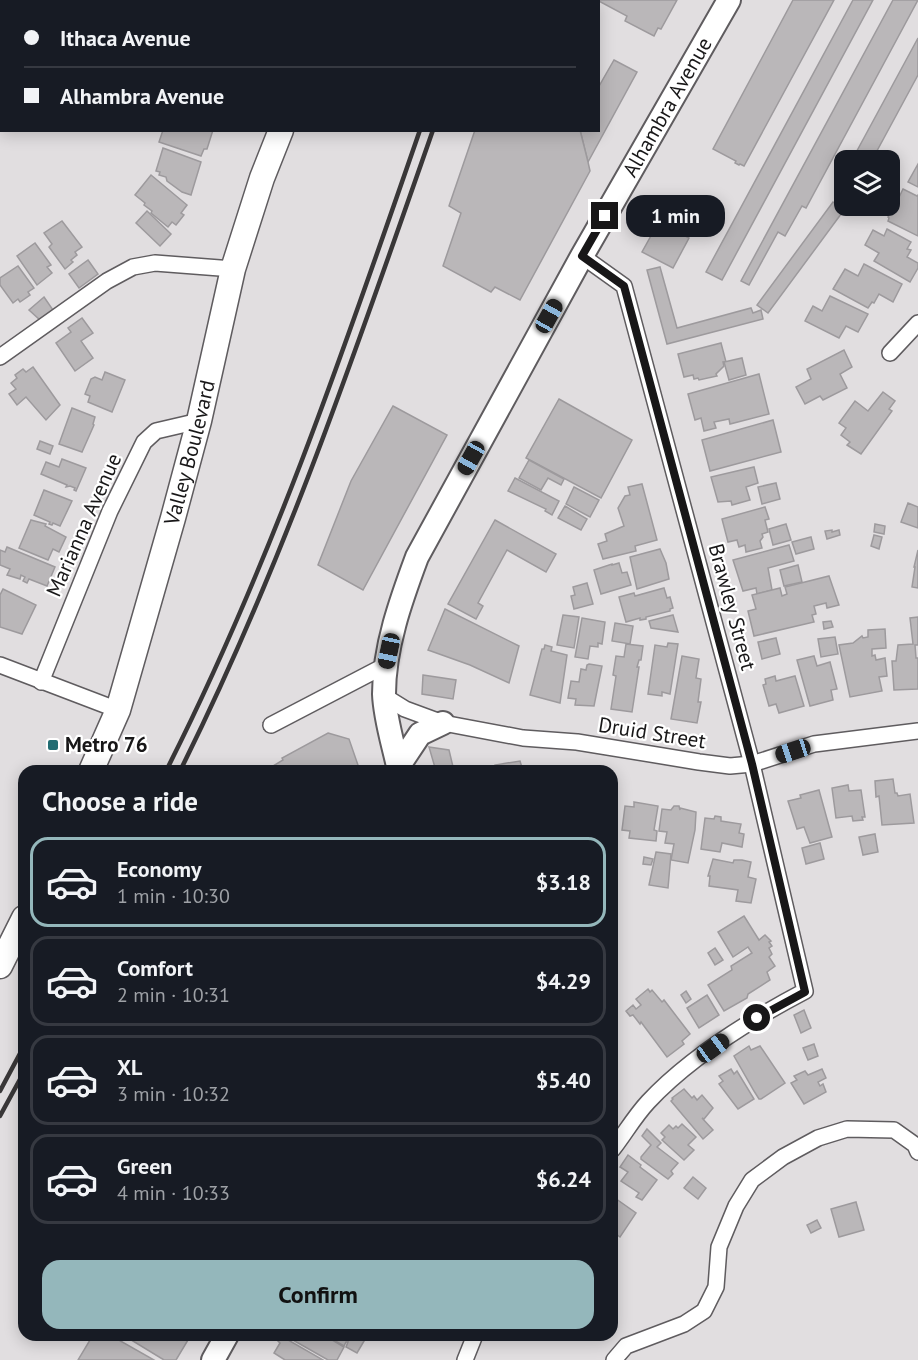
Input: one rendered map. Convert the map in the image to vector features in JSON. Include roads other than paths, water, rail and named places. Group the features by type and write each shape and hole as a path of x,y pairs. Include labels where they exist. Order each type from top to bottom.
{"main road":[{"name":"Alhambra Avenue","path":"398,765 384,696 386,665 400,603 417,557 582,256 729,0"},
{"name":"Valley Boulevard","path":"94,765 118,710 199,421 233,269 262,178 280,132"},
{"path":"401,765 420,734 443,723"},
{"path":"0,966 18,930"},
{"path":"213,1360 224,1341"}],"street":[{"name":"Brawley Street","path":"582,256 624,286 752,764 805,992 741,1028 675,1077 646,1103 618,1142"},
{"path":"0,357 107,281 133,267 155,263 233,269"},
{"path":"890,353 918,323"},
{"name":"Marianna Avenue","path":"41,682 110,511 144,442 156,431 199,421"},
{"path":"0,665 118,710"},
{"path":"271,725 386,665"},
{"name":"Druid Street","path":"384,696 405,709 443,723 523,738 577,742 730,765 752,764 814,744 918,731"},
{"path":"614,1360 626,1346 684,1324 704,1311 716,1287 720,1247 736,1206 752,1180 783,1156 818,1138 847,1129 894,1130 915,1145 918,1152"},
{"path":"465,1360 473,1341"}],"railway":[{"path":"169,765 239,615 304,455 419,132"},
{"path":"183,765 252,614 317,455 432,132"},
{"path":"0,1091 18,1057"},
{"path":"0,1116 18,1083"}],"place":[{"name":"Metro 76","path":"53,745"}]}
